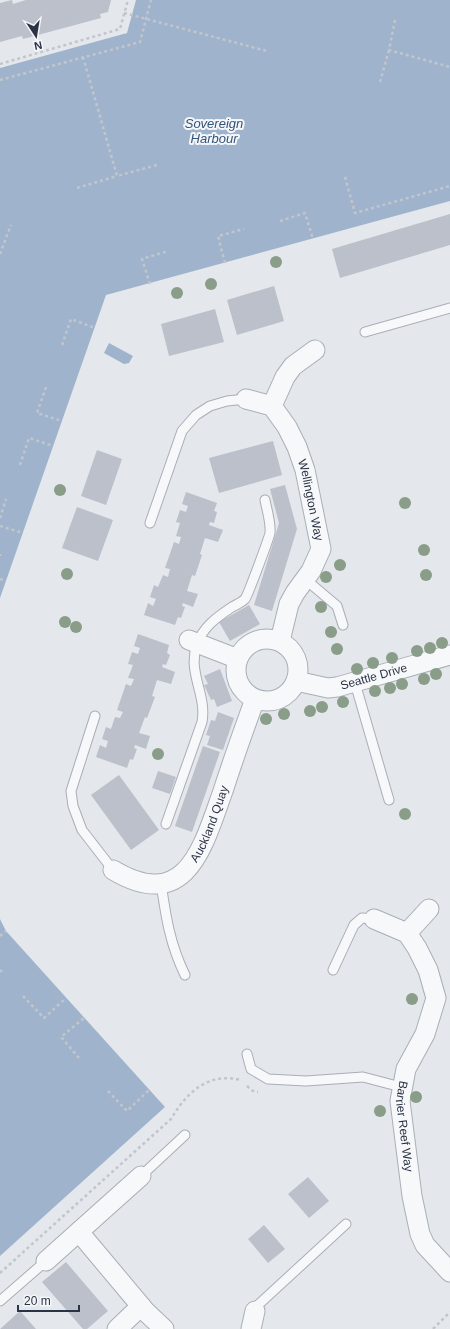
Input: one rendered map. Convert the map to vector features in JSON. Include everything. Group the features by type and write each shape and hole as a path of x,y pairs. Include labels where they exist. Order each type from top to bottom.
{"street":[{"path":"246,399 272,406 285,377 292,366 315,350"},
{"name":"Wellington Way","path":"272,406 287,426 297,447 305,470 320,549 317,560 294,593 289,604 280,641"},
{"path":"264,639 280,641 288,647 296,657 298,668 296,681 291,690 281,698 270,701 255,699 246,693 238,682 236,672 238,659 243,650 254,642 264,639"},
{"path":"193,642 238,659"},
{"name":"Seattle Drive","path":"296,681 328,688 355,683 450,655"},
{"name":"Auckland Quay","path":"113,870 129,880 147,884 161,883 182,874 194,863 201,850 255,699"},
{"path":"374,919 407,934 429,909"},
{"name":"Barrier Reef Way","path":"407,934 417,948 443,998 406,1069 401,1087 400,1101 417,1223 425,1245 450,1272"},
{"path":"46,1261 142,1176"},
{"path":"79,1232 141,1306 164,1329"},
{"path":"117,1329 141,1306"}],"lane":[{"path":"365,332 450,308"},
{"path":"150,523 182,431 189,421 210,406 227,401 246,399"},
{"path":"166,824 202,722 203,704 194,675 193,642 213,620 244,599 270,535 270,523 265,500"},
{"path":"305,579 337,606 343,625"},
{"path":"355,683 389,800"},
{"path":"95,716 71,791 73,806 82,830 113,870"},
{"path":"161,883 167,924 174,953 185,975"},
{"path":"333,970 354,925 362,918 374,919"},
{"path":"247,1054 251,1069 268,1079 306,1081 363,1077 401,1087"},
{"path":"142,1176 184,1135"},
{"path":"253,1320 258,1305 346,1224"},
{"path":"0,1301 46,1261"}],"path":[{"path":"0,64 120,30 128,0"},
{"path":"0,80 140,42 151,0"},
{"path":"124,13 267,51"},
{"path":"380,82 389,50 395,20"},
{"path":"389,50 450,67"},
{"path":"83,57 117,176"},
{"path":"77,188 157,165"},
{"path":"345,177 355,213 450,186"},
{"path":"280,221 305,213 313,239"},
{"path":"0,255 11,225"},
{"path":"225,263 218,236 244,229"},
{"path":"150,284 142,259 168,251"},
{"path":"62,345 72,319 95,328"},
{"path":"46,387 37,413 62,421"},
{"path":"20,465 29,438 54,446"},
{"path":"0,518 6,499"},
{"path":"0,526 23,534"},
{"path":"0,579 6,581"},
{"path":"0,936 6,931"},
{"path":"24,996 44,1018 66,998"},
{"path":"79,1058 61,1037 84,1018"},
{"path":"108,1091 127,1111 149,1090"},
{"path":"433,1329 450,1312"}],"water":[{"name":"Sovereign Harbour","path":"136,0 450,0 450,201 106,295 0,598 0,68 127,33"},
{"path":"109,343 133,356 129,363 124,364 104,353"},
{"path":"0,919 6,931 165,1107 0,1256"}],"building":[{"path":"12,0 13,4 26,0 111,0 108,12 100,14 101,18 23,39 22,36 0,42 0,3"},
{"path":"450,214 450,245 340,278 332,249"},
{"path":"274,286 284,321 237,335 227,300"},
{"path":"215,309 224,342 169,356 161,324"},
{"path":"273,441 282,475 219,493 209,458"},
{"path":"97,450 122,459 106,505 81,496"},
{"path":"285,485 297,529 272,611 254,605 279,523 270,489"},
{"path":"186,492 217,503 214,511 217,512 214,523 210,522 209,525 223,530 218,542 205,538 200,554 202,555 195,576 192,575 187,591 198,594 193,607 183,603 182,606 185,607 181,618 178,617 175,625 144,615 148,603 153,606 156,599 150,597 154,585 158,587 163,575 168,577 170,569 165,568 174,542 179,544 181,537 176,536 180,523 176,522 180,510 186,512 188,506 182,504"},
{"path":"77,507 113,520 98,561 62,548"},
{"path":"249,605 260,624 230,641 219,622"},
{"path":"138,634 169,645 167,653 170,655 166,665 163,664 162,667 175,672 171,684 157,680 152,696 155,697 147,718 145,717 139,733 150,736 146,749 135,745 134,748 137,749 133,760 130,759 127,768 96,757 100,745 106,748 108,741 102,739 106,727 111,729 115,717 120,718 123,712 117,710 126,684 131,686 134,679 128,678 133,665 128,664 132,652 138,654 140,648 134,646"},
{"path":"220,669 232,701 217,707 214,699 211,700 204,685 208,684 204,676"},
{"path":"218,712 234,718 223,750 207,745 210,736 206,735 211,720 215,721"},
{"path":"203,746 220,752 192,832 175,826"},
{"path":"158,771 176,777 170,794 152,788"},
{"path":"119,775 159,830 131,850 91,795"},
{"path":"308,1177 329,1201 309,1218 288,1194"},
{"path":"264,1225 285,1249 268,1263 248,1239"},
{"path":"66,1262 108,1311 87,1329 83,1329 42,1282"},
{"path":"20,1311 36,1329 0,1329"}]}
